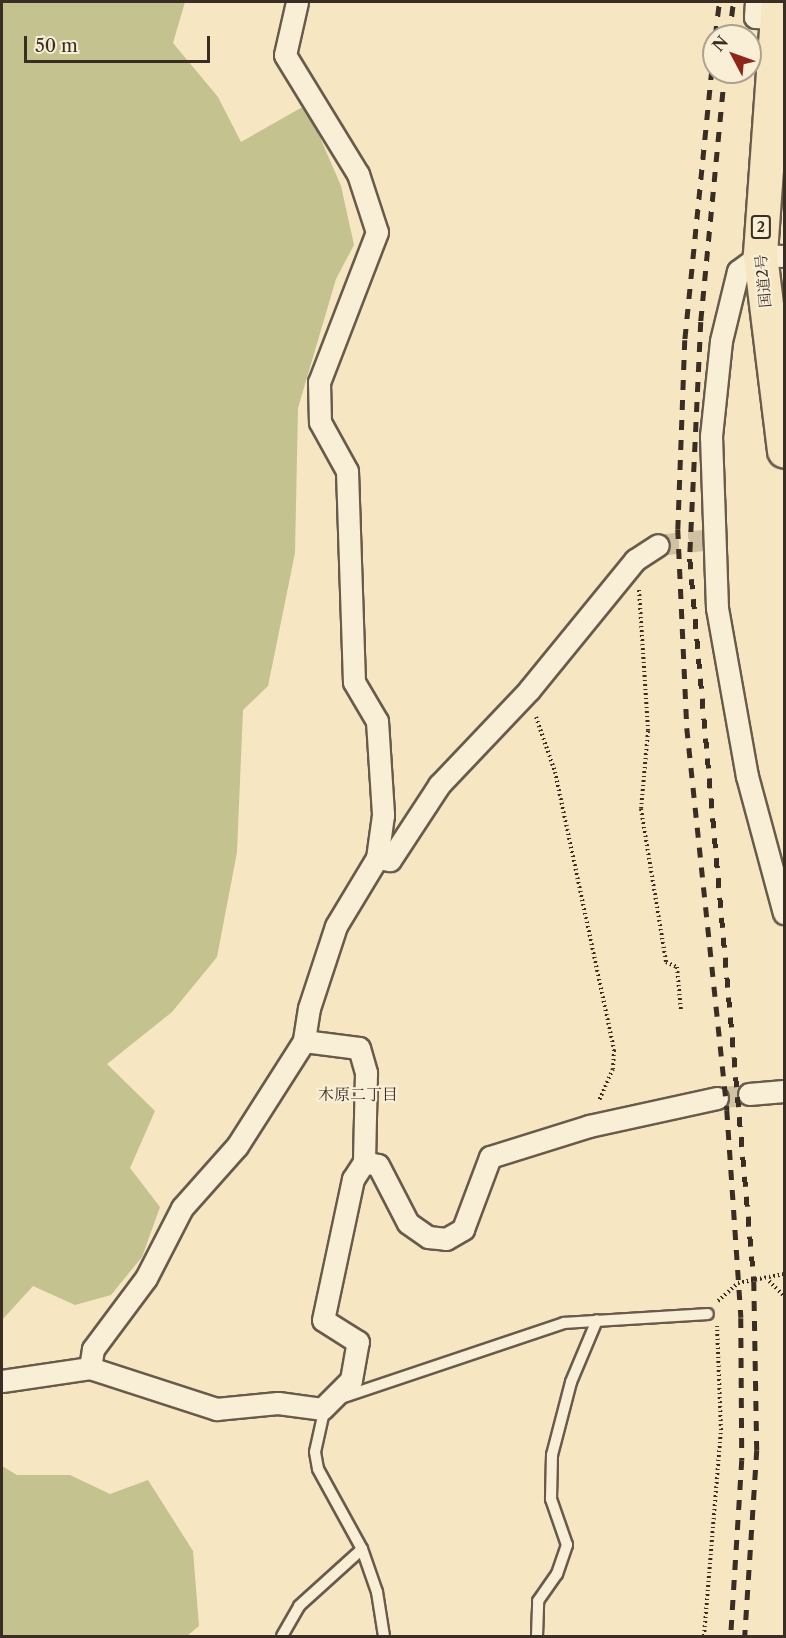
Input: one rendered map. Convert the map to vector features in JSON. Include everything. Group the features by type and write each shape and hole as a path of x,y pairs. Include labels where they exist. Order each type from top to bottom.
{"highway":[{"name":"国道2号","path":"770,7 778,59 772,255 784,451"}],"street":[{"path":"90,1368 93,1349 146,1278 182,1208 237,1146 304,1041 309,1008 336,926 377,858 383,815 377,721 354,682 347,471 320,422 319,381 377,232 358,174 285,55 297,2"},
{"path":"772,255 738,271 721,341 711,436 717,608 747,776 784,913"},
{"path":"377,858 390,860 439,785 529,690 635,560 658,545"},
{"path":"2,1381 90,1368 216,1409 278,1403 322,1409 351,1380 358,1342 323,1320 353,1179 364,1162 366,1073 359,1048 304,1041"},
{"path":"749,1094 784,1091"},
{"path":"364,1162 378,1165 408,1223 428,1237 446,1239 463,1229 489,1157 590,1126 717,1098"}],"lane":[{"path":"384,1636 377,1592 362,1549 318,1469 315,1452 322,1409 361,1387 404,1380 564,1323 708,1314"},
{"path":"537,1636 538,1601 557,1574 567,1545 551,1499 552,1455 572,1382 597,1320"},
{"path":"282,1636 299,1606 362,1549"}],"path":[{"path":"635,560 647,654 648,731 641,809 666,962 677,967 681,1011"},
{"path":"529,690 555,772 614,1050 613,1069 590,1126"},
{"path":"704,1636 722,1430 717,1324 708,1314 728,1287 769,1281 784,1274"},
{"path":"769,1281 784,1296"}],"shaded area":[{"path":"2,2 185,2 173,43 218,97 241,142 306,105 341,186 354,245 336,279 298,408 295,553 268,686 243,710 237,852 217,957 172,1012 107,1064 155,1111 130,1168 160,1207 142,1257 111,1295 75,1305 33,1286 2,1320"},
{"path":"2,1466 17,1475 70,1475 110,1494 148,1480 193,1551 199,1626 187,1636 2,1636"}],"tunnel":[{"path":"658,545 713,539"},
{"path":"717,1098 749,1094"}],"railway":[{"path":"716,24 719,2"},
{"path":"730,24 733,2"},
{"path":"711,84 685,340 678,529 687,728 727,1110 741,1318 742,1460 731,1636"},
{"path":"724,84 701,322 690,559 754,1281 757,1450 745,1636"}],"district":[{"name":"木原二丁目","path":"358,1094"}]}
